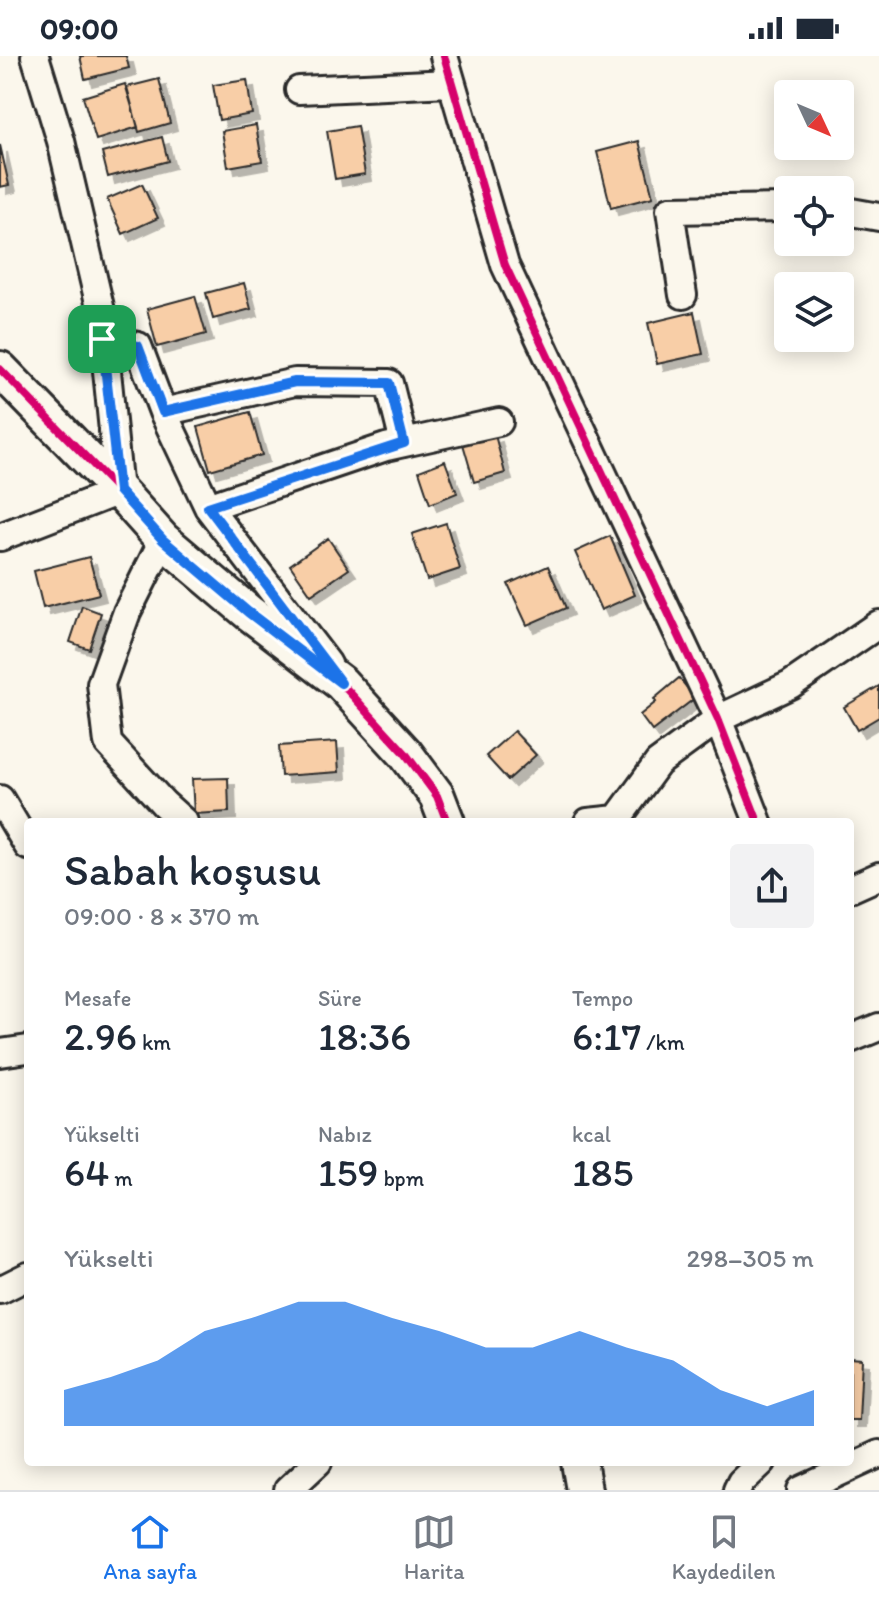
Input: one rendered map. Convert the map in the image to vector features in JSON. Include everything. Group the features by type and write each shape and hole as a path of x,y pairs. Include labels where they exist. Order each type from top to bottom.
{"street":[{"path":"35,56 65,156 101,311 119,491"},
{"path":"444,56 505,265 718,719 756,818"},
{"path":"299,90 450,83"},
{"path":"683,295 670,210 774,208"},
{"path":"854,213 879,217"},
{"path":"102,339 138,346 163,412 208,507 341,683 405,753 437,796 445,818"},
{"path":"0,369 163,540 248,612 341,683"},
{"path":"163,412 295,382 389,383 404,443"},
{"path":"208,507 404,443 499,422"},
{"path":"0,537 119,491"},
{"path":"163,540 127,612 101,684 108,743 180,818"},
{"path":"618,818 658,763 718,719 790,685 879,624"},
{"path":"0,799 24,839"},
{"path":"854,887 879,876"},
{"path":"854,1037 879,1027"},
{"path":"0,1053 24,1050"},
{"path":"0,1290 24,1278"},
{"path":"854,1466 879,1454"},
{"path":"288,1490 314,1466"},
{"path":"580,1466 584,1490"},
{"path":"737,1490 758,1466"},
{"path":"801,1490 853,1466"}],"building":[{"path":"80,56 126,56 129,68 85,79"},
{"path":"159,79 170,123 139,132 127,87"},
{"path":"247,80 252,114 219,120 213,85"},
{"path":"125,84 138,127 96,140 83,97"},
{"path":"256,125 262,161 228,167 222,131"},
{"path":"357,126 365,174 335,179 327,131"},
{"path":"162,137 168,161 108,177 102,153"},
{"path":"639,141 653,197 611,208 597,152"},
{"path":"0,145 9,185 0,187"},
{"path":"142,184 158,218 123,234 107,199"},
{"path":"244,283 251,309 213,319 206,293"},
{"path":"195,296 206,334 157,347 147,309"},
{"path":"694,312 703,354 657,364 648,323"},
{"path":"250,412 262,455 210,470 198,427"},
{"path":"495,435 505,473 474,482 463,444"},
{"path":"445,461 457,493 430,504 419,471"},
{"path":"446,523 460,569 427,580 412,534"},
{"path":"610,536 635,595 601,610 575,552"},
{"path":"328,538 349,569 311,595 290,565"},
{"path":"89,557 99,594 43,608 34,571"},
{"path":"548,566 566,608 527,625 508,584"},
{"path":"82,606 101,613 89,649 70,642"},
{"path":"679,678 695,698 652,731 640,715"},
{"path":"879,686 879,717 857,730 844,707"},
{"path":"514,731 536,755 508,780 486,756"},
{"path":"337,742 339,772 281,776 279,746"},
{"path":"228,778 229,812 194,814 192,779"},
{"path":"854,1358 862,1359 859,1420 854,1420"}],"cycle path":[{"path":"444,56 505,265 718,719 756,818"},
{"path":"0,369 163,540 248,612 341,683 405,753 437,796 445,818"}],"route":[{"path":"102,339 138,346 163,412 295,382 389,383 404,443 208,507 341,683 248,612 163,540 119,491 102,339"}]}
